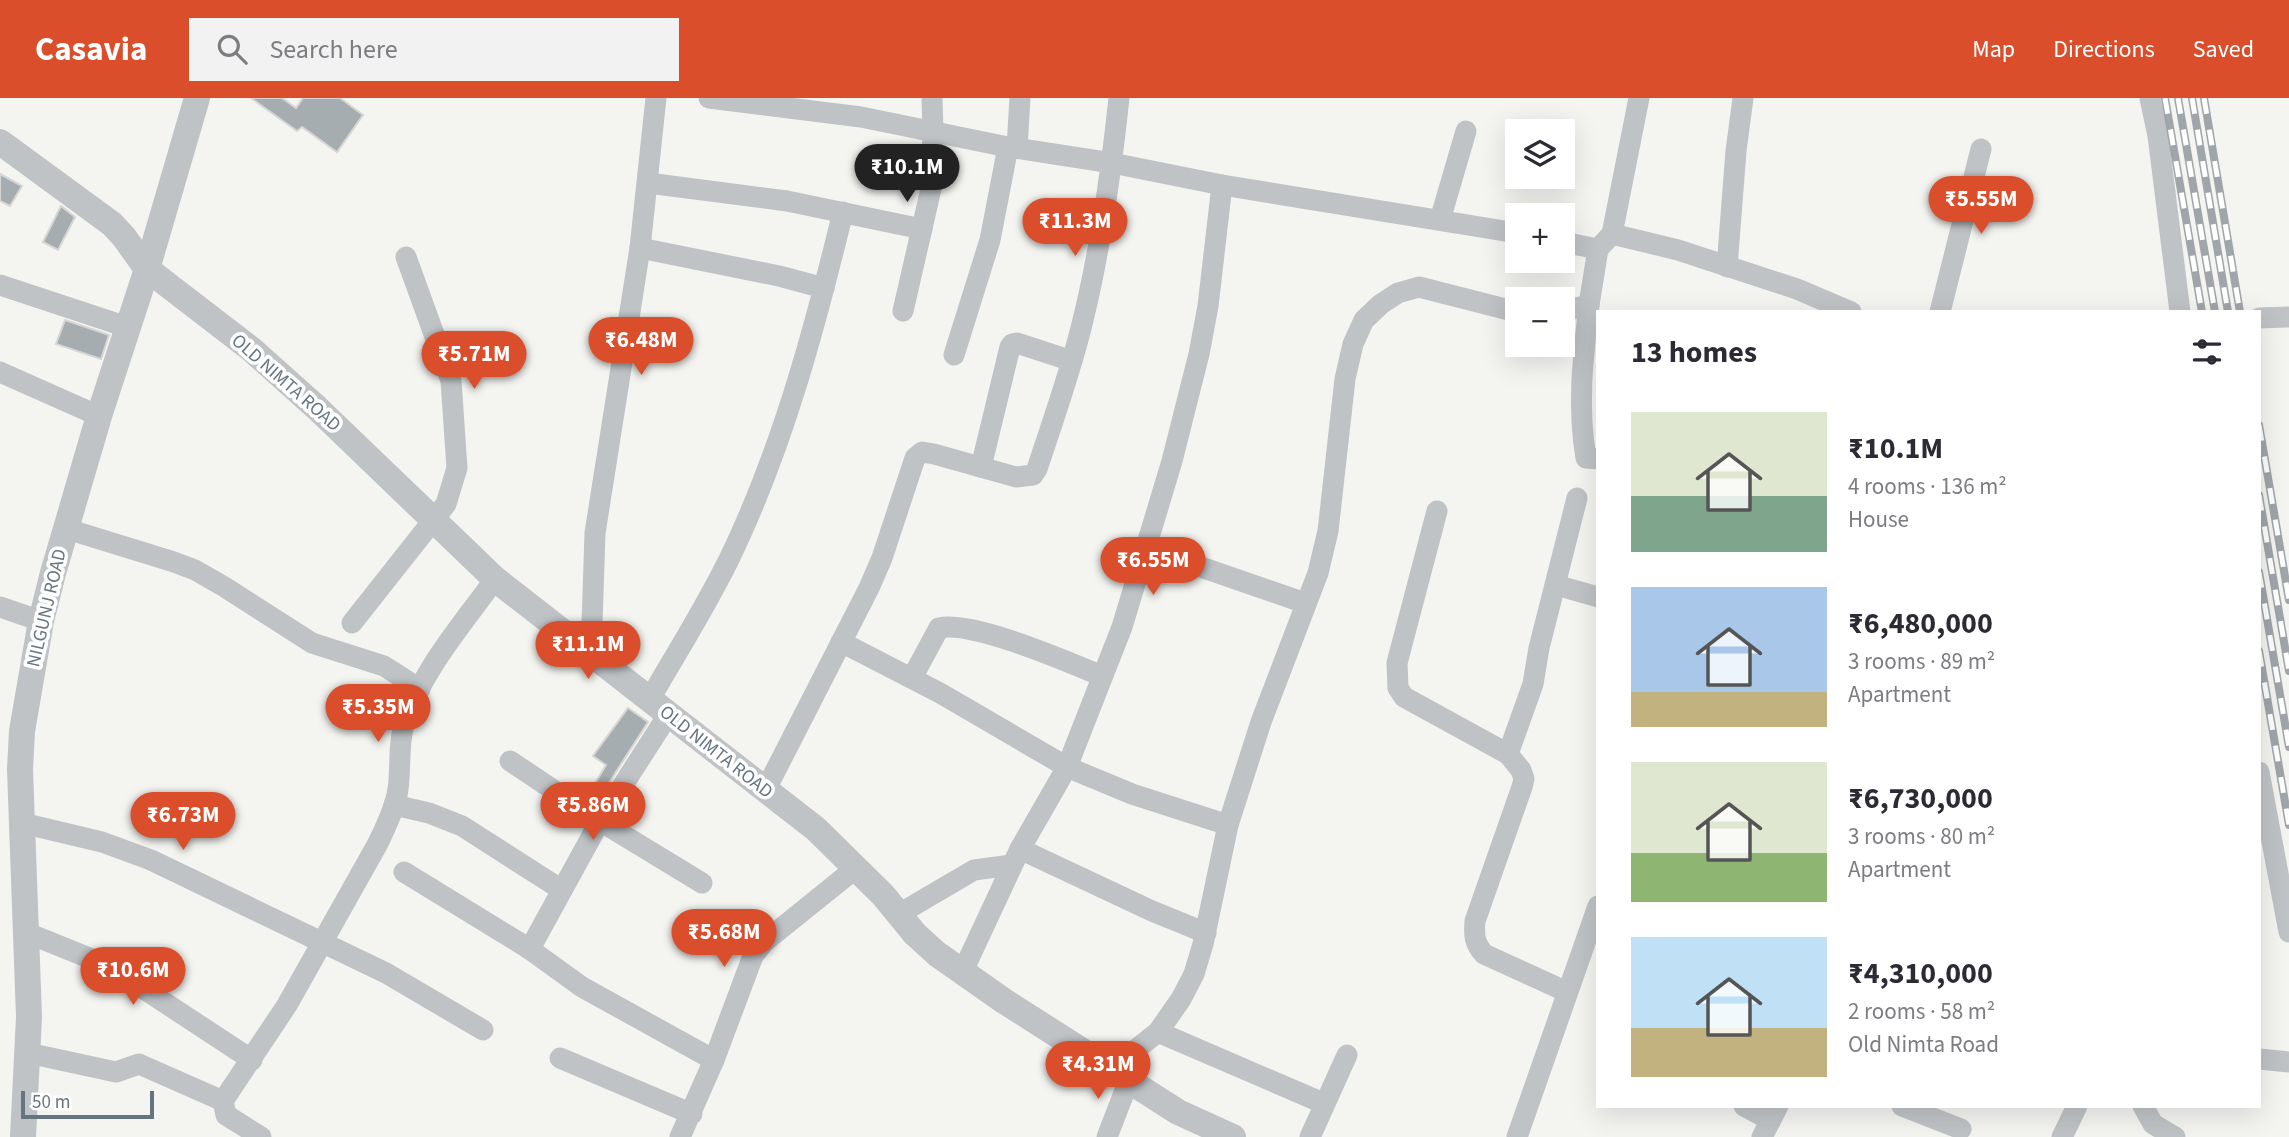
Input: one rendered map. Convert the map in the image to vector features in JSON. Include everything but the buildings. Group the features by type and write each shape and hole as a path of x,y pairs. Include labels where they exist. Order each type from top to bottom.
{"street":[{"name":"NILGUNJ ROAD","path":"23,1137 29,1017 22,822 22,731 41,621 66,529 197,98"},
{"path":"591,654 595,533 640,248 656,98"},
{"path":"709,98 825,105 1013,148 1505,231"},
{"path":"903,312 932,180 932,98"},
{"path":"954,355 990,240 1013,148 1020,98"},
{"path":"765,791 882,558 915,458 922,452 1016,477 1033,475 1037,469 1072,361 1100,240 1119,98"},
{"path":"1596,459 1586,458 1581,426 1580,383 1589,305 1639,98"},
{"path":"1727,267 1743,98"},
{"path":"2150,98 2158,136 2180,310"},
{"path":"1440,220 1466,131"},
{"name":"OLD NIMTA ROAD","path":"0,142 112,224 147,269 251,349 317,408 495,579 816,829 856,868 920,939 1004,1001 1178,1112 1233,1137"},
{"path":"1941,310 1981,149"},
{"path":"648,183 787,201 922,229"},
{"path":"963,971 1016,857 1066,766 1122,627 1178,437 1199,354 1208,306 1222,185"},
{"path":"528,948 600,821 659,707 757,498 791,404 843,212"},
{"path":"1575,242 1605,242 1678,250 1797,289 1846,310"},
{"path":"640,248 779,276 824,288"},
{"path":"352,623 446,504 457,468 451,382 407,257"},
{"path":"0,285 127,327"},
{"path":"1107,1137 1120,1075 1158,1032 1181,999 1194,974 1206,933 1228,825 1261,722 1318,573 1328,531 1345,379 1353,344 1364,320 1398,293 1419,287 1505,309"},
{"path":"1575,309 1589,305"},
{"path":"2261,318 2289,317"},
{"path":"981,467 1012,344 1017,343 1072,361"},
{"path":"0,372 99,416"},
{"path":"1508,754 1534,684 1539,648 1577,498"},
{"path":"1437,511 1397,663 1398,688 1404,697 1508,754 1521,770 1524,779 1475,921 1476,945 1484,954 1567,992"},
{"path":"66,529 195,570 312,643 377,663 419,689"},
{"path":"1146,548 1305,603"},
{"path":"261,1137 226,1115 223,1101 287,1005 377,845 394,805 399,744 408,711 434,663 495,579"},
{"path":"1556,585 1596,596"},
{"path":"0,607 41,621"},
{"path":"912,678 939,628 949,626 962,627 1033,649 1102,676"},
{"path":"841,642 912,678 1066,766 1132,794 1228,825"},
{"path":"510,761 600,821 702,883"},
{"path":"2261,794 2267,858 2289,932"},
{"path":"394,805 429,813 462,826 562,890"},
{"path":"22,822 128,850 386,973 483,1030"},
{"path":"899,914 974,870 1016,857 1206,933"},
{"path":"680,1137 753,956 764,942 856,868"},
{"path":"404,872 528,948 582,987 713,1060"},
{"path":"1517,1137 1596,912"},
{"path":"25,932 109,966 252,1060"},
{"path":"1158,1032 1316,1100"},
{"path":"28,1054 116,1072 139,1064 223,1101"},
{"path":"1310,1137 1347,1055"},
{"path":"560,1058 691,1114"},
{"path":"2261,1059 2289,1062"},
{"path":"1747,1108 1770,1121"},
{"path":"1907,1108 1961,1129"},
{"path":"2144,1108 2153,1124 2175,1137"},
{"path":"2062,1137 2069,1109"}],"railway":[{"path":"2165,98 2202,310"},
{"path":"2178,98 2215,310"},
{"path":"2192,98 2228,310"},
{"path":"2204,98 2240,310"},
{"path":"2261,437 2289,600"},
{"path":"2261,507 2289,671"},
{"path":"2261,584 2289,747"},
{"path":"2261,663 2289,825"}]}
